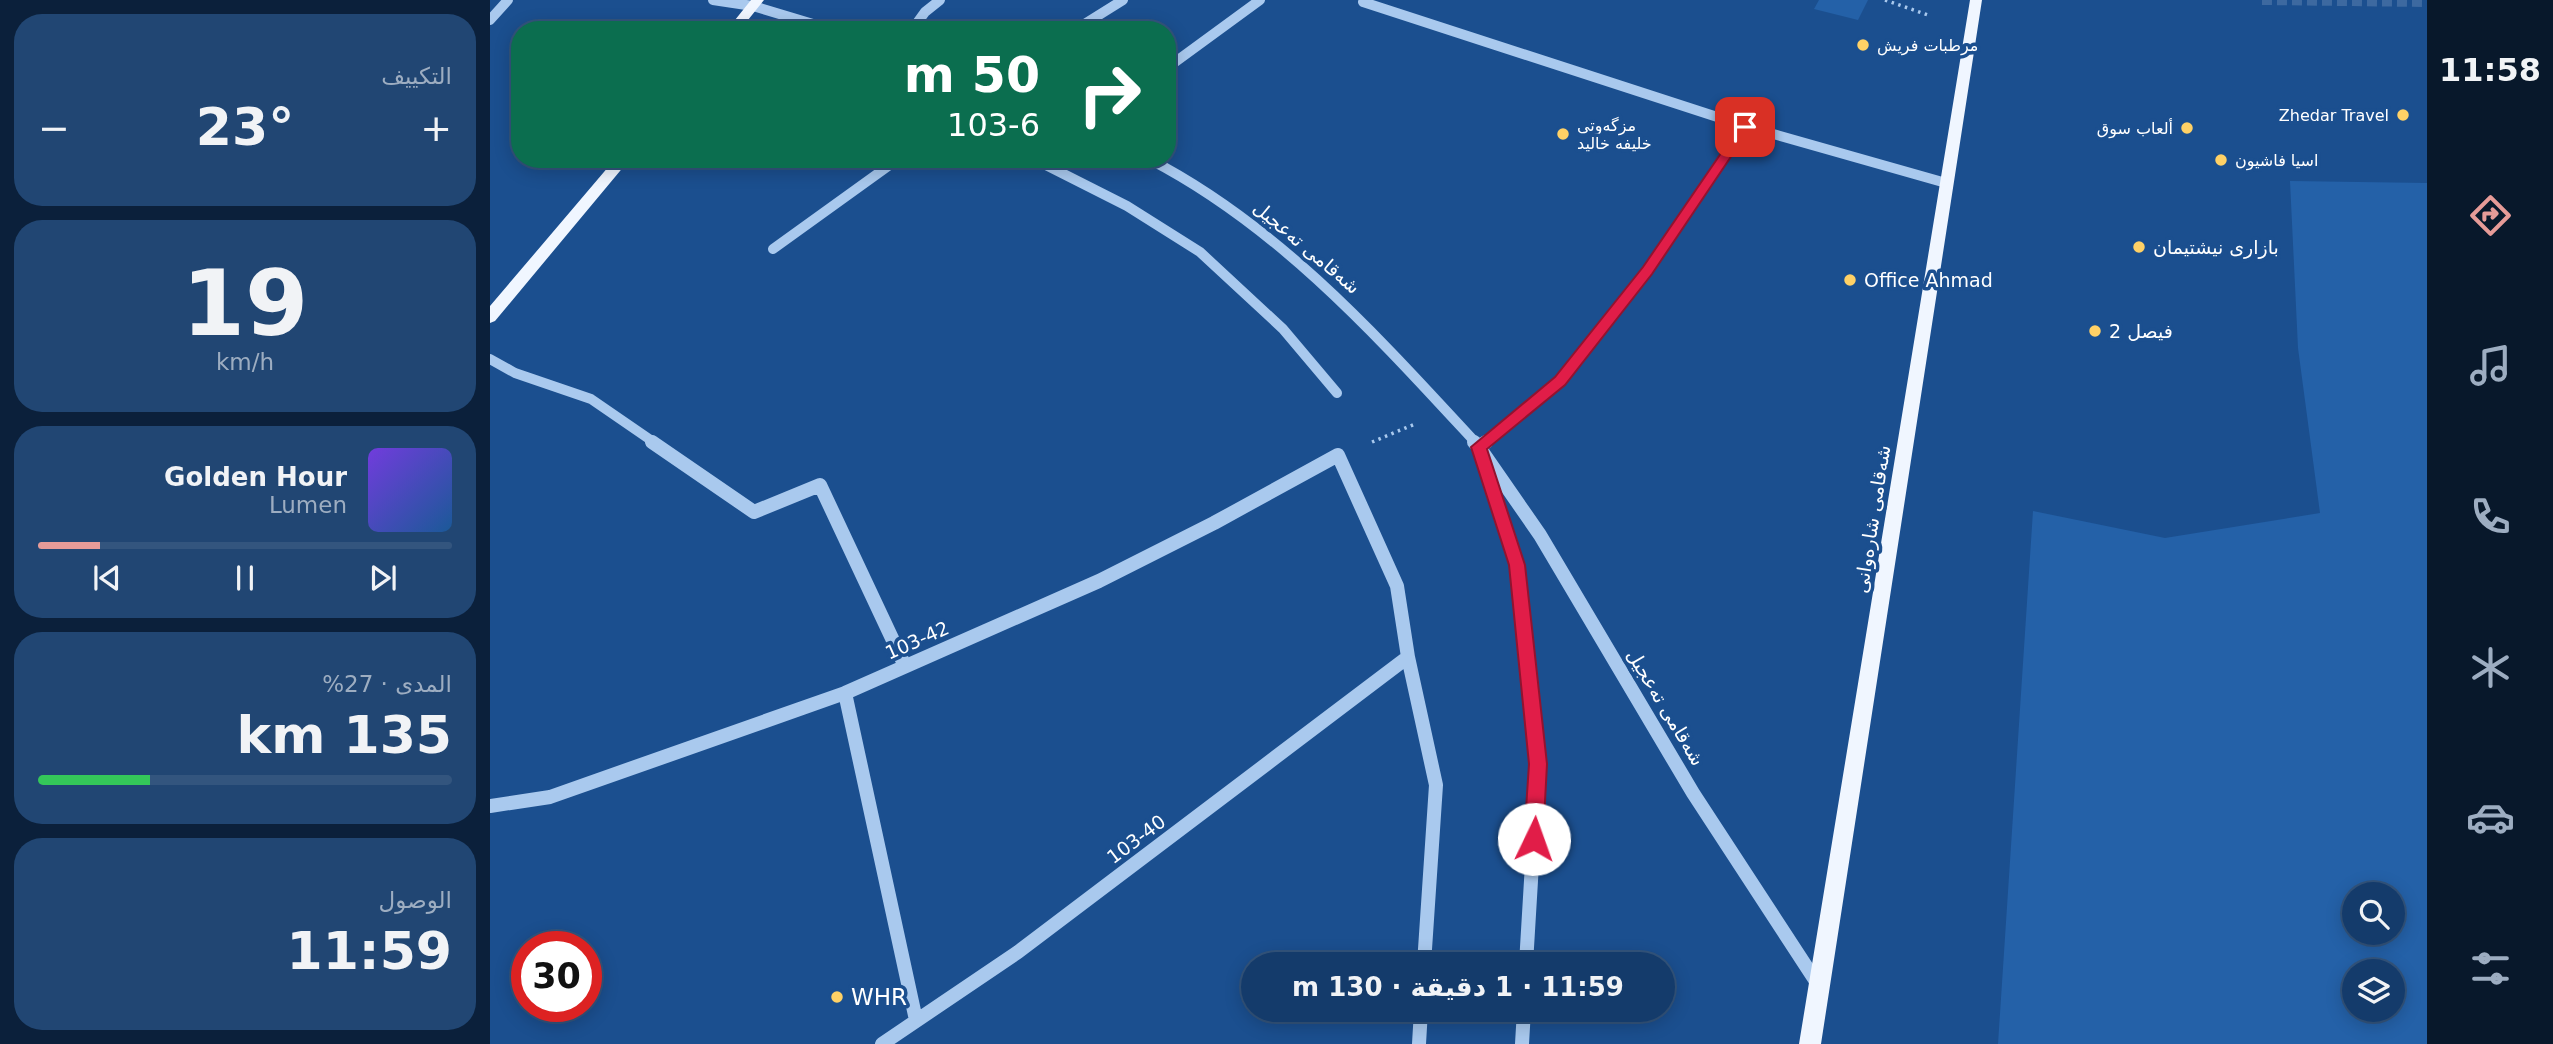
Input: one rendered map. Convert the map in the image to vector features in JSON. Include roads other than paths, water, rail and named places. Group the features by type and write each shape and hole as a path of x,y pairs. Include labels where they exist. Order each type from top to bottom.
{"main road":[{"name":"شەقامی شارەوانی","path":"1810,1044 1976,0"},
{"path":"740,21 755,3"},
{"path":"490,317 615,168"}],"street":[{"path":"490,20 508,0"},
{"path":"713,0 755,3 807,21"},
{"path":"918,21 940,0"},
{"path":"1089,21 1123,0"},
{"path":"1176,61 1261,0"},
{"path":"1364,0 1363,2 1745,127 1946,183"},
{"path":"1479,447 1560,381 1647,271 1745,127"},
{"path":"773,249 886,168"},
{"path":"1052,168 1127,206 1200,252 1283,329 1337,393"},
{"name":"شەقامی تەعجیل","path":"1166,168 1265,236 1368,326 1479,447 1540,535 1693,793 1819,987"},
{"path":"490,359 515,373 591,399 754,512 820,485 905,666"},
{"name":"شەقامی تەعجیل","path":"1479,447 1517,565 1538,764 1527,952"},
{"name":"103-42","path":"490,806 550,797 845,693 1099,581 1214,523 1338,455 1397,586 1408,657"},
{"path":"1408,657 1436,785 1425,952"},
{"name":"103-40","path":"882,1044 1018,953 1408,657"},
{"path":"845,693 916,1020"},
{"path":"1419,1044 1420,1022"},
{"path":"1522,1044 1523,1022"}],"tunnel":[{"path":"2262,0 2427,2"}],"place":[{"name":"مرطبات فريش","path":"1863,45"},
{"name":"Zhedar Travel","path":"2403,115"},
{"name":"ألعاب سوق","path":"2187,128"},
{"name":"مزگه‌وتی خلیفه‌ خالید","path":"1563,134"},
{"name":"اسيا فاشيون","path":"2221,160"},
{"name":"بازاری نیشتیمان","path":"2139,247"},
{"name":"Office Ahmad","path":"1850,280"},
{"name":"فيصل 2","path":"2095,331"},
{"name":"WHR","path":"837,997"}]}
